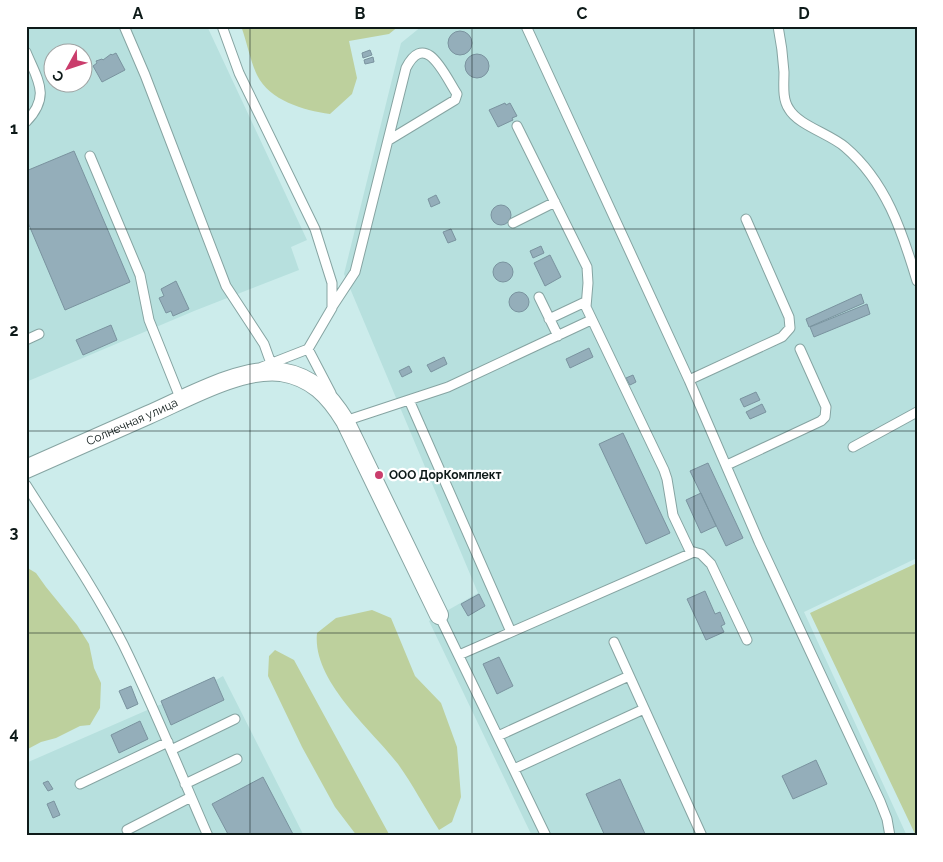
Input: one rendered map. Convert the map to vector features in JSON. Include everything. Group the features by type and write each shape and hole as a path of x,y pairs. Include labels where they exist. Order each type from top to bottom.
{"street":[{"name":"Солнечная улица","path":"26,469 181,400 240,376 273,368 300,378 327,394 345,421 439,616"}],"lane":[{"path":"124,26 145,75 226,286 264,344 273,368 308,349 355,272 406,68 415,56 423,52 428,54 435,60 456,97 451,103 389,140"},
{"path":"222,26 239,73 315,229 332,283 332,308"},
{"path":"526,26 727,464 759,542 880,801 887,819 890,836"},
{"path":"778,26 781,39 784,96 788,108 794,117 802,123 820,131 846,148 876,182 894,212 917,281"},
{"path":"26,52 40,88 40,102 35,113 26,122"},
{"path":"517,126 587,267 588,283 585,302 591,320 627,390 664,470 673,515 691,553"},
{"path":"90,156 140,275 149,320 181,400"},
{"path":"513,223 555,202"},
{"path":"689,380 782,337 790,328 789,317 746,219"},
{"path":"539,297 558,336"},
{"path":"549,319 585,302"},
{"path":"308,349 345,421 448,387 591,320"},
{"path":"26,340 40,334"},
{"path":"727,464 821,420 825,416 826,407 800,348"},
{"path":"409,400 511,632"},
{"path":"853,447 917,412"},
{"path":"26,485 110,620 170,746 208,836"},
{"path":"459,655 694,552 701,554 711,564 747,640"},
{"path":"439,616 546,836"},
{"path":"614,642 702,836"},
{"path":"498,736 629,676"},
{"path":"514,769 644,709"},
{"path":"80,784 235,720"},
{"path":"186,784 236,759"},
{"path":"127,830 191,798"}],"shaded area":[{"path":"26,26 207,26 307,240 291,247 299,270 194,311 26,382"},
{"path":"422,26 917,26 917,558 804,612 907,836 532,836 429,621 478,593 344,274 401,43"},
{"path":"223,676 304,836 26,836 26,763 162,704 161,701 214,677 216,680"}],"green space":[{"path":"241,26 399,26 389,34 349,41 357,78 352,94 330,114 298,107 270,92 257,75"},
{"path":"917,563 917,836 916,836 810,613"},
{"path":"26,567 36,573 77,625 89,644 94,668 101,683 100,708 90,725 80,726 26,750"},
{"path":"372,610 391,618 415,676 441,703 457,747 461,797 452,822 439,830 398,764 359,720 333,686 324,669 318,651 317,633 336,618"},
{"path":"275,650 294,660 390,836 357,836 335,807 302,747 268,676 269,656"}],"building":[{"path":"460,31 465,32 471,38 471,48 465,54 460,55 455,54 449,48 448,43 449,38 455,32"},
{"path":"370,50 372,55 363,58 362,53"},
{"path":"116,53 125,70 102,82 93,66 97,63 96,61 103,60"},
{"path":"477,54 482,55 488,61 488,71 482,77 477,78 472,77 466,71 465,66 466,61 472,55"},
{"path":"373,57 374,62 365,64 364,60"},
{"path":"505,103 506,105 510,103 517,116 498,127 489,110"},
{"path":"74,151 130,282 65,310 26,218 26,171"},
{"path":"436,195 440,203 431,207 428,199"},
{"path":"497,205 505,205 511,211 511,219 505,225 497,225 491,219 491,211"},
{"path":"451,229 456,240 448,243 443,232"},
{"path":"541,246 544,253 533,258 530,251"},
{"path":"550,255 561,277 545,286 534,263"},
{"path":"499,262 507,262 513,268 513,276 507,282 499,282 493,276 493,268"},
{"path":"176,281 189,309 173,316 171,311 166,313 159,298 164,296 161,289"},
{"path":"515,292 523,292 529,298 529,306 523,312 515,312 509,306 509,298"},
{"path":"861,294 864,303 809,327 806,319"},
{"path":"867,304 870,314 814,337 810,327"},
{"path":"111,325 117,340 83,355 76,340"},
{"path":"589,348 593,357 570,368 566,359"},
{"path":"444,357 447,364 431,372 427,365"},
{"path":"409,366 412,372 402,377 399,371"},
{"path":"633,375 636,382 630,385 626,378"},
{"path":"756,392 760,400 744,407 740,399"},
{"path":"762,404 766,412 750,419 746,412"},
{"path":"623,433 670,533 646,544 599,444"},
{"path":"708,463 743,538 726,546 690,471"},
{"path":"701,493 716,526 701,533 686,500"},
{"path":"705,591 715,614 720,612 725,624 721,626 724,632 706,640 687,599"},
{"path":"479,594 485,606 468,616 461,604"},
{"path":"499,657 513,686 497,694 483,664"},
{"path":"214,677 224,700 171,725 161,701"},
{"path":"131,686 138,704 127,709 119,691"},
{"path":"140,721 148,739 119,753 111,735"},
{"path":"816,760 827,784 793,799 782,776"},
{"path":"263,777 294,836 229,836 212,804"},
{"path":"620,779 646,836 605,836 586,794"},
{"path":"48,781 53,789 48,791 43,783"},
{"path":"54,801 60,815 53,818 47,804"}],"place":[{"name":"ООО ДорКомплект","path":"379,475"}]}
